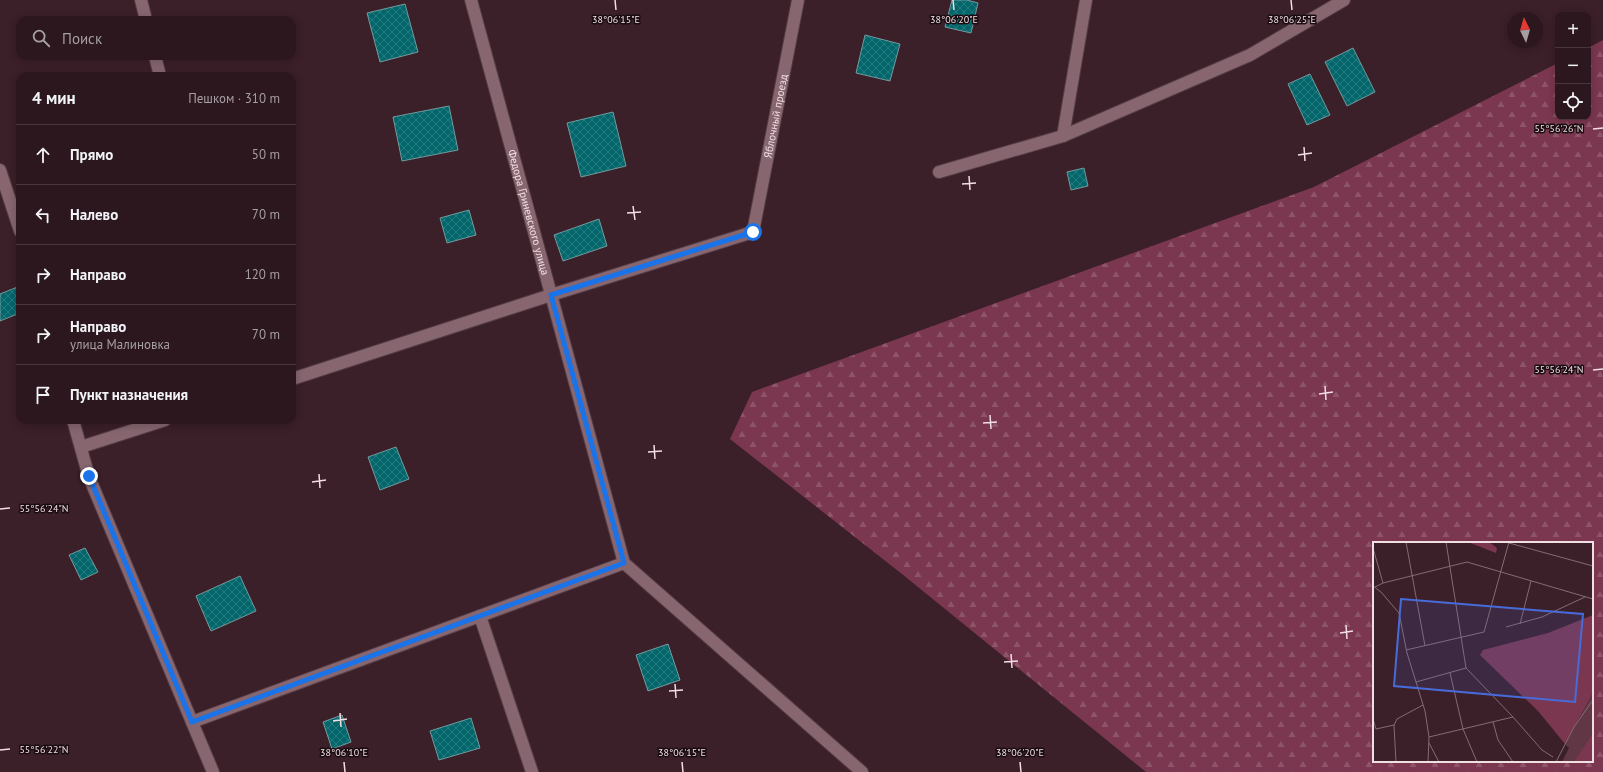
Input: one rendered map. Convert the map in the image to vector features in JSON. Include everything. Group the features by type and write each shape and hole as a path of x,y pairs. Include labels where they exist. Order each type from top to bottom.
{"street":[{"path":"141,0 145,16"},
{"name":"Федора Гриневского улица","path":"471,0 624,563"},
{"name":"Яблочный проезд","path":"551,295 753,232 798,0"},
{"path":"1063,136 1086,0"},
{"path":"939,172 1063,136 1250,55 1344,0"},
{"path":"156,60 159,72"},
{"path":"0,170 16,218"},
{"path":"296,378 551,295"},
{"path":"74,424 89,476 213,772"},
{"path":"80,447 153,424"},
{"path":"192,722 624,563 862,772"},
{"path":"480,616 532,772"}],"green space":[{"path":"1603,40 1603,772 1146,772 902,574 730,439 752,392 1314,187 1555,65 1555,120 1591,120 1591,46"}],"building":[{"path":"952,0 967,0 978,3 971,33 945,27"},
{"path":"405,4 418,52 380,62 367,13"},
{"path":"865,35 900,44 890,81 856,73"},
{"path":"1353,48 1375,92 1347,106 1325,62"},
{"path":"1310,74 1330,115 1307,125 1288,84"},
{"path":"449,106 458,150 402,161 393,117"},
{"path":"613,112 626,166 581,177 567,123"},
{"path":"1084,168 1088,186 1071,190 1067,172"},
{"path":"469,210 476,235 447,243 440,218"},
{"path":"599,219 607,246 563,261 554,235"},
{"path":"16,288 16,315 0,321 0,294"},
{"path":"396,447 409,479 380,490 368,457"},
{"path":"85,548 98,572 81,580 69,555"},
{"path":"240,576 256,611 211,631 196,596"},
{"path":"668,644 680,680 648,691 636,655"},
{"path":"342,715 351,742 332,749 323,722"},
{"path":"471,718 480,748 439,760 430,731"}],"route":[{"path":"89,476 192,722 624,563 551,295 753,232"}]}
